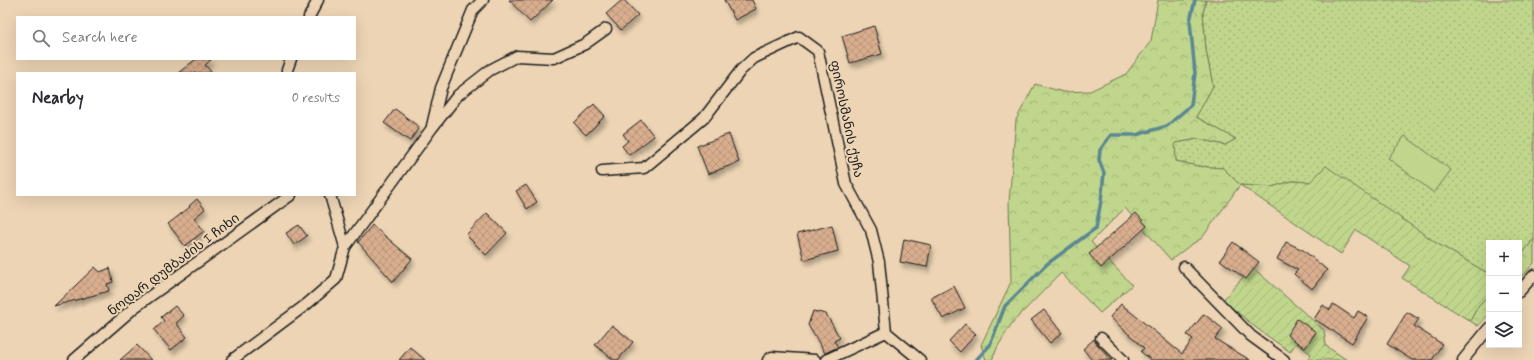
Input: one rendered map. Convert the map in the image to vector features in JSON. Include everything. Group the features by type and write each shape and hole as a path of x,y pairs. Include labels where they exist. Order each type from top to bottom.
{"street":[{"path":"310,16 318,0"},
{"path":"432,128 441,88 473,10 483,0"},
{"path":"232,360 307,304 336,279 345,247 458,95 490,70 517,56 554,58 584,44 606,29"},
{"name":"ფიროსმანის ქუჩა","path":"602,171 644,168 704,118 741,70 754,58 799,37 818,51 846,184 871,230 879,262 886,332"},
{"path":"287,72 292,60"},
{"name":"ნოდარ დუმბაძის I ჩიხი","path":"74,360 135,307 291,196"},
{"path":"330,196 345,247"},
{"path":"1184,267 1252,336 1284,360"},
{"path":"1522,289 1534,275"},
{"path":"826,360 886,332 920,360"},
{"path":"1463,360 1486,332"},
{"path":"1101,338 1123,360"},
{"path":"768,360 772,358 815,360"}],"green space":[{"path":"1158,0 1206,0 1203,13 1206,50 1213,86 1196,117 1236,139 1225,145 1198,139 1175,143 1176,161 1197,166 1223,168 1240,185 1202,238 1171,260 1125,208 1091,242 1132,285 1100,313 1061,273 1012,323 998,346 992,360 986,360 981,345 1011,282 1009,202 1016,120 1035,84 1063,92 1090,91 1126,74 1151,41"},
{"path":"1206,0 1534,0 1534,239 1522,254 1522,240 1486,240 1486,272 1438,244 1310,182 1292,181 1272,187 1240,185 1223,168 1197,166 1176,161 1174,143 1198,139 1225,145 1236,139 1196,117 1213,86 1206,50 1203,13"},
{"path":"1405,136 1451,170 1434,193 1388,158"},
{"path":"1326,166 1438,244 1486,272 1486,297 1478,306 1470,321 1402,278 1410,266 1356,230 1341,254 1240,185 1272,187 1292,181 1310,182"},
{"path":"1534,239 1534,263 1522,277 1522,276 1522,254"},
{"path":"1252,267 1324,330 1326,346 1347,360 1308,360 1311,354 1296,343 1290,352 1255,327 1223,300"},
{"path":"1486,297 1486,317 1478,326 1470,321 1478,306"}],"building":[{"path":"509,0 553,0 530,22"},
{"path":"622,0 624,0 638,15 621,30 606,14"},
{"path":"724,0 752,0 756,9 735,20"},
{"path":"874,26 882,54 850,63 842,36"},
{"path":"195,60 211,60 205,65 211,72 179,72"},
{"path":"594,104 605,116 586,135 574,123"},
{"path":"395,109 419,127 410,141 384,123"},
{"path":"641,120 654,136 629,155 622,146 628,141 623,134"},
{"path":"729,134 739,162 708,174 697,146"},
{"path":"526,185 537,202 527,209 516,191"},
{"path":"197,199 205,209 194,218 204,231 185,246 168,224 190,207 189,206"},
{"path":"487,213 507,233 486,255 466,235"},
{"path":"1136,213 1147,226 1101,268 1089,254"},
{"path":"299,225 307,236 294,245 286,233"},
{"path":"372,225 412,259 393,282 358,242"},
{"path":"832,225 838,251 804,260 797,234"},
{"path":"904,239 931,245 927,267 900,262"},
{"path":"1233,242 1259,262 1246,279 1220,260"},
{"path":"1286,242 1303,250 1327,270 1312,289 1294,274 1298,270 1277,259"},
{"path":"95,267 100,272 110,268 113,282 107,284 109,291 54,306"},
{"path":"954,286 965,308 943,319 931,298"},
{"path":"1121,304 1182,354 1193,339 1187,335 1204,314 1223,329 1215,339 1250,360 1151,360 1141,352 1144,348 1110,317"},
{"path":"1333,304 1354,318 1358,311 1368,317 1352,343 1314,319 1323,305 1330,310"},
{"path":"175,306 184,316 176,323 187,337 171,350 154,330 164,321 161,317"},
{"path":"1044,310 1062,333 1050,343 1031,320"},
{"path":"813,311 826,314 840,338 834,341 838,347 825,353 808,325"},
{"path":"1407,312 1419,319 1414,326 1442,344 1432,360 1412,360 1387,344"},
{"path":"1297,319 1316,332 1305,348 1287,335"},
{"path":"965,324 976,334 960,352 949,341"},
{"path":"612,325 633,342 618,360 614,360 595,345"},
{"path":"1094,339 1112,360 1092,360 1083,349"},
{"path":"137,345 151,360 120,360"},
{"path":"410,347 425,360 399,360"}],"waterway":[{"path":"976,360 990,345 1005,306 1047,264 1096,228 1104,173 1099,160 1100,150 1111,135 1136,135 1167,126 1191,105 1195,73 1190,21 1195,0"}]}
